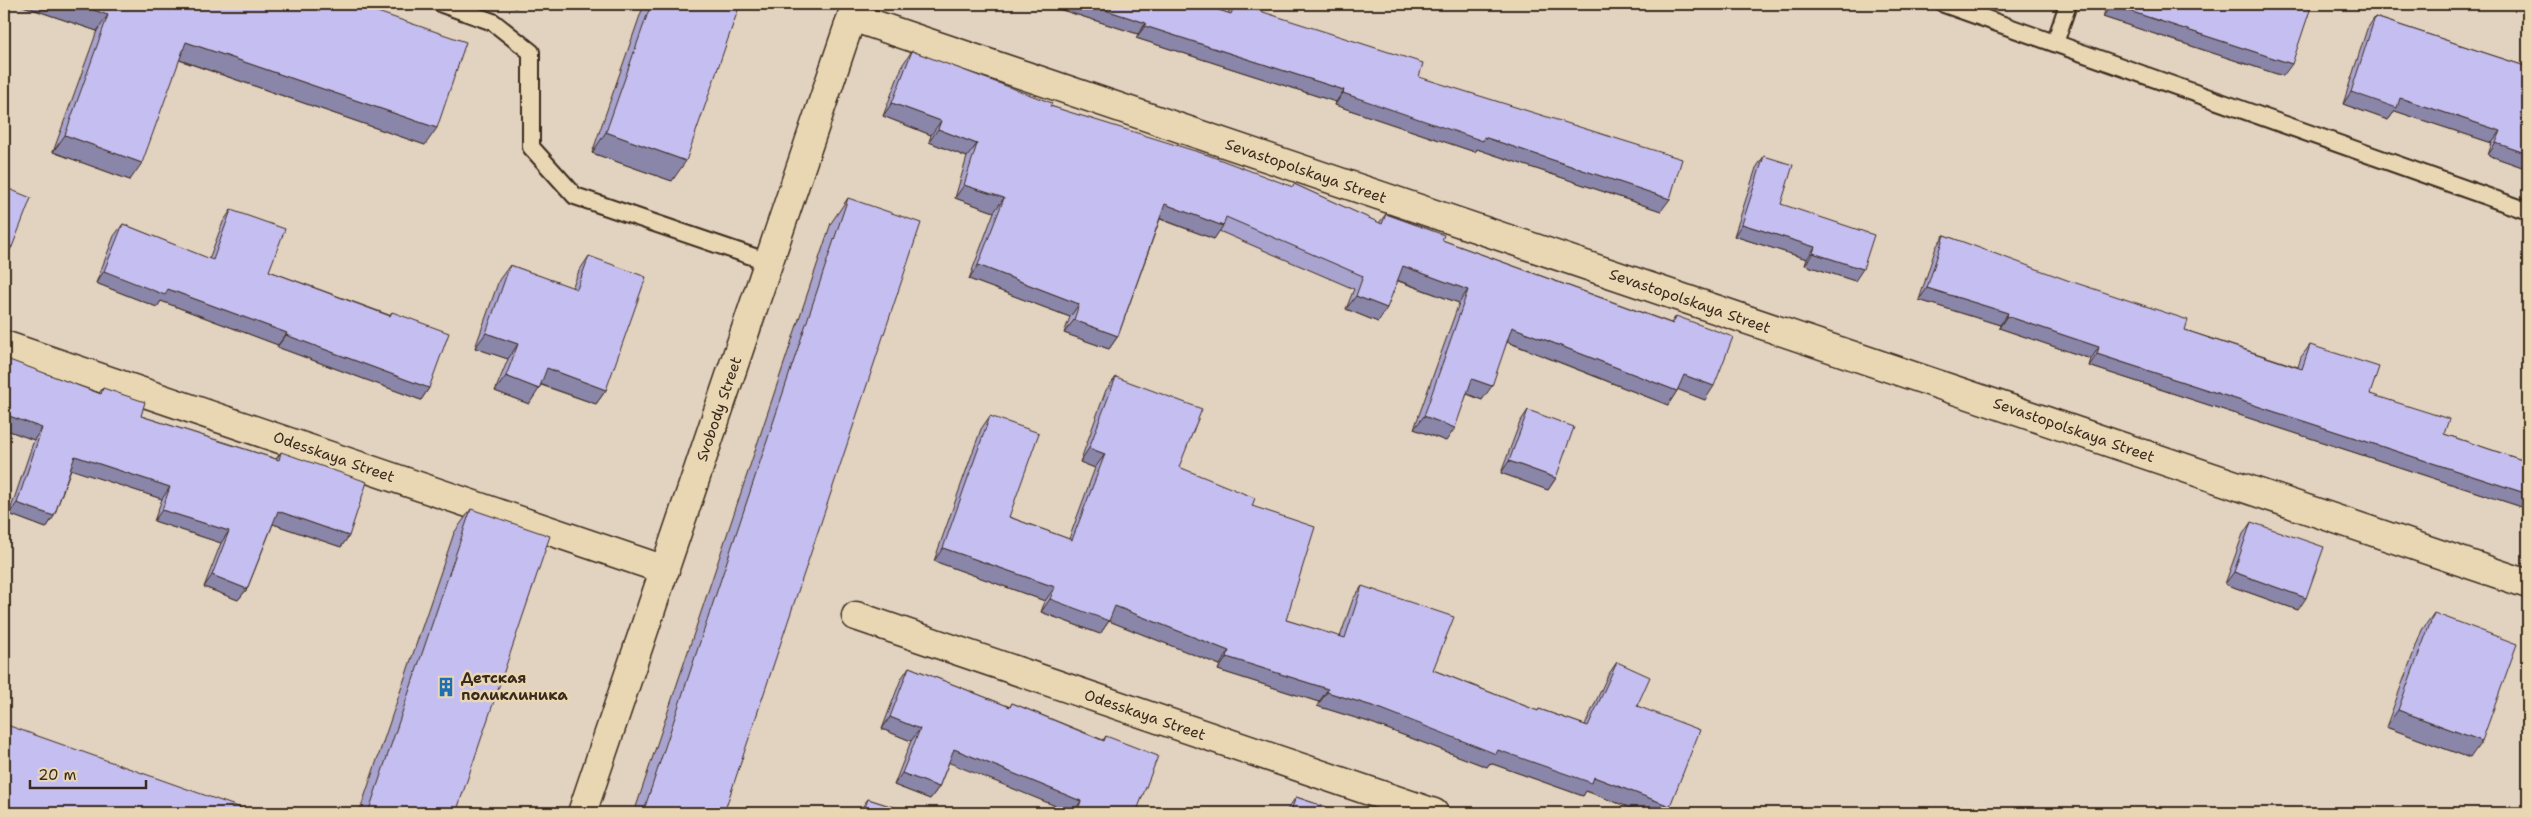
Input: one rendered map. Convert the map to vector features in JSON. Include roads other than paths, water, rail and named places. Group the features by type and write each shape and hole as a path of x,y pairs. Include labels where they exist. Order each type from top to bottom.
{"street":[{"name":"Svobody Street","path":"582,813 854,10"},
{"name":"Sevastopolskaya Street","path":"854,10 2528,584"},
{"name":"Odesskaya Street","path":"4,345 665,570"},
{"name":"Odesskaya Street","path":"856,616 1434,813"}],"lane":[{"path":"442,4 493,22 531,52 531,147 575,196 769,262"},
{"path":"1944,4 2528,211"},
{"path":"2055,43 2068,4"}],"place":[{"name":"Детская поликлиника","path":"446,687"}]}
